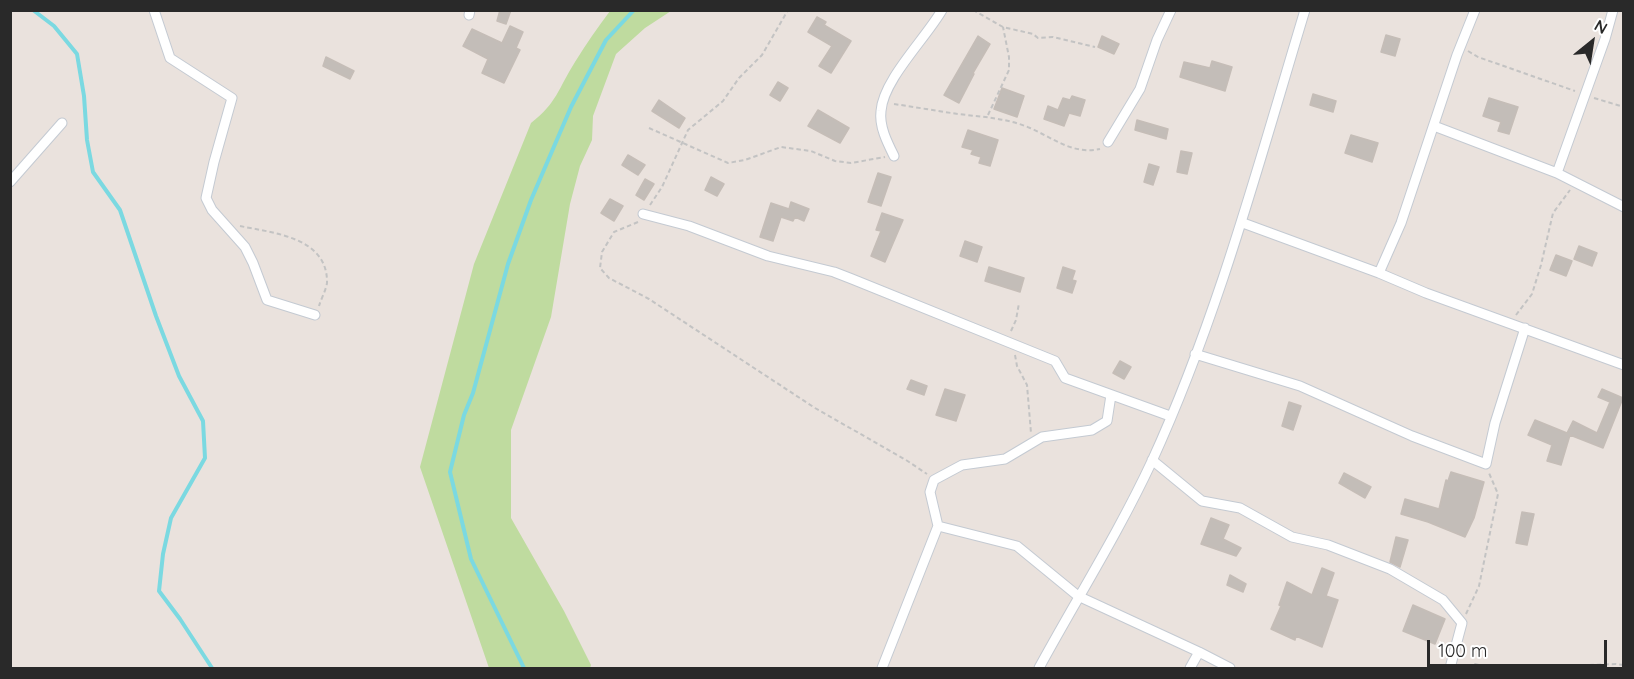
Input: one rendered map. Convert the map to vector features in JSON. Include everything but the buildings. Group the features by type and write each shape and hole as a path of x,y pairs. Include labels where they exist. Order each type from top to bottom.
{"street":[{"path":"154,10 170,58 232,99 206,198 220,220 245,247 254,263 267,300 315,315"},
{"path":"894,156 881,121 882,102 895,77 942,10"},
{"path":"1108,142 1140,89 1157,40 1171,10"},
{"path":"1039,669 1132,502 1152,460 1195,354 1243,223 1304,13 1293,10"},
{"path":"1379,273 1401,223 1460,47 1475,10"},
{"path":"1557,173 1586,96 1613,10"},
{"path":"10,182 62,123"},
{"path":"1434,126 1557,173 1623,207"},
{"path":"643,214 689,226 768,256 834,272 1055,361 1065,378 1170,416"},
{"path":"1243,223 1623,365"},
{"path":"1195,354 1300,386 1412,436 1486,464 1495,423 1525,328"},
{"path":"882,669 938,526 930,492 934,480 962,465 1005,459 1042,437 1092,430 1107,421 1111,396"},
{"path":"1152,460 1202,501 1240,508 1292,537 1328,545 1399,574 1443,600 1462,623 1450,669"},
{"path":"938,526 1017,546 1078,596 1199,652 1230,669"},
{"path":"1190,669 1199,652"}],"path":[{"path":"788,10 762,55 739,78 723,101 688,130 662,186 639,221 614,232 602,252 600,268 609,278 649,299 825,414 906,460 934,480"},
{"path":"973,10 1003,27 1033,34 1038,38 1053,37 1095,47"},
{"path":"988,116 1009,70 1003,27"},
{"path":"1460,47 1478,57 1623,107"},
{"path":"882,102 988,116 1030,128 1072,148 1095,150 1108,142"},
{"path":"649,128 728,163 745,160 781,147 811,151 835,161 851,163 894,156"},
{"path":"1510,322 1532,294 1542,265 1553,213 1575,183"},
{"path":"220,220 268,230 298,241 314,251 323,264 327,284 315,315"},
{"path":"1020,303 1010,332 1017,366 1027,385 1031,435 1026,448"},
{"path":"1462,623 1479,586 1498,494 1486,464"},
{"path":"1468,669 1475,664 1490,669"},
{"path":"1583,669 1586,666 1623,665"}],"green space":[{"path":"610,11 671,11 645,28 616,54 593,116 592,140 580,166 570,204 551,317 511,430 511,518 564,611 591,665 590,668 489,668 420,467 474,264 531,123 552,102 579,55"}],"waterway":[{"path":"33,10 54,26 77,54 93,172 120,210 179,376 203,421 205,458 171,518 163,554 159,591 212,668"},
{"path":"524,668 471,559 450,472 464,415 473,393 508,264 531,200 571,107 606,40 634,10"}]}
